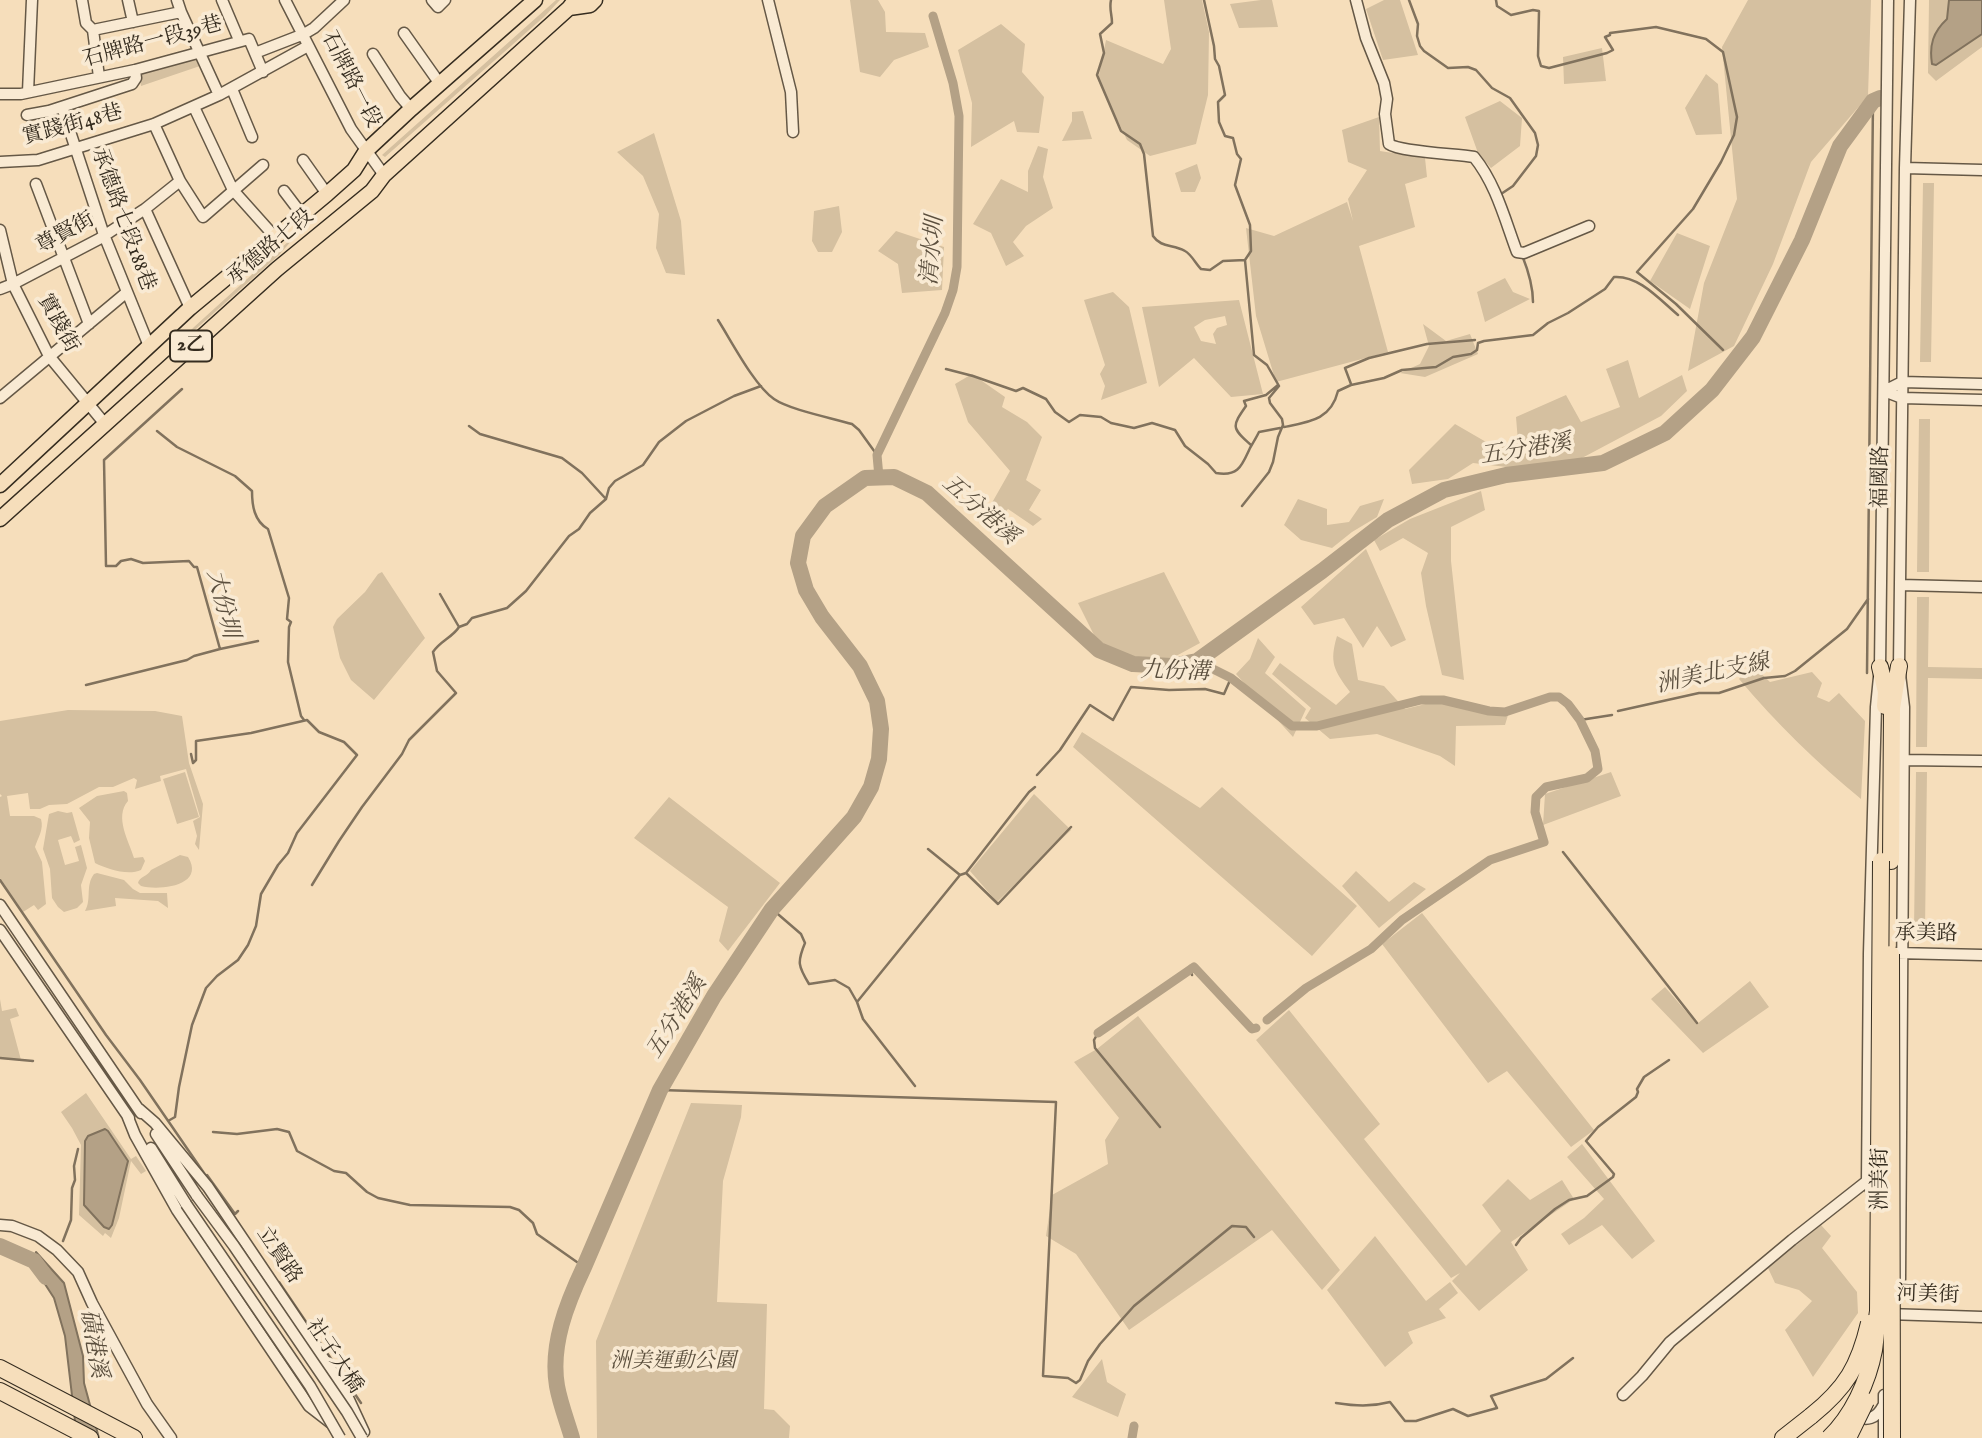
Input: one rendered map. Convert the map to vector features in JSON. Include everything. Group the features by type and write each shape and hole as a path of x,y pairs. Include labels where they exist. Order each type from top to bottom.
{"highway":[{"path":"1886,861 1892,708 1899,666"},
{"path":"1848,1438 1868,1397 1883,1348 1886,692 1880,667"},
{"path":"1783,1438 1830,1401 1842,1388 1853,1370 1884,1290"},
{"path":"1829,1438 1846,1418 1867,1374 1874,1350 1878,1311 1884,1290"},
{"path":"1884,1290 1894,1346 1892,1438"},
{"path":"0,1368 134,1438"},
{"path":"0,1391 90,1438"}],"main road":[{"name":"承德路七段","path":"0,485 190,308 355,170 366,151 535,0"},
{"name":"2乙","path":"572,4 590,5 596,0"},
{"name":"承德路七段","path":"0,519 276,268 372,191 384,176 572,4"}],"street":[{"path":"28,92 32,0"},
{"path":"82,0 86,23 93,30 100,77"},
{"path":"128,0 133,22"},
{"path":"177,0 219,95"},
{"path":"222,0 239,40"},
{"name":"石牌路一段","path":"285,0 351,129 384,176"},
{"path":"263,72 255,53 304,34 344,0"},
{"path":"432,0 438,7 445,0"},
{"path":"768,0 791,92 793,132"},
{"path":"1356,0 1366,38 1384,83 1389,144 1412,150 1474,157 1485,170 1517,252 1524,253 1589,226"},
{"name":"福國路","path":"1870,953 1876,707 1880,667 1888,0"},
{"name":"福國路","path":"1902,953 1904,707 1899,666 1905,168 1910,0"},
{"path":"93,30 181,12"},
{"path":"404,33 440,83"},
{"name":"石牌路一段39巷","path":"0,93 28,92 135,70 249,38 255,53"},
{"name":"實踐街48巷","path":"0,162 38,160 154,124 232,89 308,46"},
{"path":"373,54 411,109"},
{"path":"27,115 49,111 132,84 136,78 135,70"},
{"path":"232,89 252,137"},
{"name":"承德路七段188巷","path":"62,107 104,235 149,346"},
{"path":"194,107 233,190 275,236"},
{"path":"154,124 180,181 204,217 263,165"},
{"path":"303,160 327,194"},
{"path":"1905,168 1982,170"},
{"name":"尊賢街","path":"0,289 104,235 145,209 180,181"},
{"path":"36,184 89,324"},
{"path":"284,191 303,216"},
{"path":"145,209 190,308"},
{"name":"實踐街","path":"0,230 13,284 48,356 105,424"},
{"path":"0,398 127,292"},
{"path":"1884,391 1902,382 1982,384"},
{"path":"1884,391 1902,398 1982,400"},
{"path":"1900,585 1982,587"},
{"path":"1903,760 1982,761"},
{"name":"立賢路","path":"0,905 197,1196"},
{"path":"0,930 146,1141 184,1207 334,1432"},
{"name":"承美路","path":"1870,953 1982,955"},
{"name":"洲美街","path":"1859,1438 1848,1384 1849,1370 1856,1346 1874,1313 1881,1279 1884,1241 1875,1198 1867,1181 1870,953"},
{"name":"洲美街","path":"1884,1438 1885,1337 1900,1279 1902,953"},
{"path":"74,1037 85,1029"},
{"name":"立賢路","path":"139,1109 155,1123 208,1187 344,1389 366,1438"},
{"path":"127,1115 135,1135 177,1210 309,1406 341,1438"},
{"name":"洲美街","path":"1623,1395 1670,1342 1867,1181"},
{"name":"社子大橋","path":"197,1196 366,1438"},
{"name":"社子大橋","path":"184,1207 310,1387 341,1438"},
{"path":"0,1224 38,1236 57,1250 78,1272 147,1404 171,1438"},
{"name":"河美街","path":"1874,1313 1982,1317"},
{"path":"1853,1412 1857,1416 1870,1419 1884,1404"},
{"path":"334,1432 356,1417"}],"green space":[{"path":"556,0 560,0 545,16 385,157 382,155"},
{"path":"850,0 878,0 885,12 886,32 925,33 929,47 894,60 880,77 860,72"},
{"path":"1164,0 1202,0 1209,32 1208,95 1196,144 1150,156 1127,140 1098,80 1106,40 1163,64 1171,49"},
{"path":"1272,0 1278,27 1239,28 1230,4"},
{"path":"1384,0 1400,0 1418,55 1383,60 1366,9"},
{"path":"1748,0 1871,0 1868,96 1811,162 1773,264 1734,346 1688,371 1704,283 1737,199 1722,47"},
{"path":"1929,0 1982,0 1982,47 1936,81 1928,73"},
{"path":"1001,24 1025,44 1022,72 1044,97 1039,133 1017,132 1014,121 971,147 972,103 958,50"},
{"path":"1602,48 1606,81 1564,84 1563,57"},
{"path":"197,58 200,66 141,86 139,72"},
{"path":"1706,74 1718,84 1722,134 1696,135 1685,108"},
{"path":"1500,101 1522,118 1520,146 1491,168 1478,153 1465,117"},
{"path":"1083,111 1092,139 1062,141 1072,121 1072,112"},
{"path":"1379,117 1380,151 1425,158 1427,177 1405,184 1415,227 1359,246 1388,352 1276,382 1256,316 1246,228 1274,236 1347,202 1353,221 1348,199 1367,170 1348,162 1342,130"},
{"path":"654,133 681,221 685,275 666,273 656,248 659,214 643,176 617,152"},
{"path":"1038,146 1048,149 1043,177 1053,208 1026,226 1013,242 1024,256 1006,266 991,233 973,224 1001,179 1028,192 1028,171"},
{"path":"1197,164 1201,178 1195,192 1181,192 1175,173"},
{"path":"1923,183 1934,183 1931,362 1920,362"},
{"path":"839,206 842,232 832,252 818,252 812,241 814,211"},
{"path":"300,231 279,255 169,353 194,327"},
{"path":"896,231 944,247 942,290 902,293 898,264 878,251"},
{"path":"1677,233 1710,246 1690,309 1650,281"},
{"path":"1505,278 1513,292 1530,299 1485,322 1477,292"},
{"path":"1113,292 1129,307 1147,383 1101,400 1105,386 1100,374 1105,365 1084,300"},
{"path":"1239,300 1263,394 1231,397 1194,358 1159,387 1142,307","holes":["1225,316 1227,325 1217,328 1213,334 1216,344 1201,341 1194,327 1205,320"]},
{"path":"1423,324 1446,341 1470,334 1478,354 1425,377 1400,373 1420,364 1429,346"},
{"path":"1628,360 1639,398 1682,375 1687,391 1661,416 1582,458 1523,469 1473,463 1448,479 1412,484 1409,470 1455,424 1493,446 1518,442 1516,417 1566,395 1581,422 1620,407 1606,369"},
{"path":"972,374 1005,397 1002,407 1027,422 1042,437 1026,480 1041,490 1029,510 1042,519 1033,526 1008,509 993,526 989,508 1010,471 968,422 955,384"},
{"path":"1919,419 1930,419 1929,572 1917,572"},
{"path":"1481,491 1485,510 1451,527 1451,561 1464,680 1442,675 1421,573 1428,553 1403,538 1380,551 1374,540 1410,519"},
{"path":"1298,499 1327,509 1327,525 1349,522 1360,506 1384,499 1377,517 1332,548 1301,540 1284,525"},
{"path":"1366,549 1406,640 1391,647 1377,626 1363,648 1344,618 1314,625 1301,607"},
{"path":"382,572 425,638 374,700 351,680 340,658 333,627 337,619"},
{"path":"1164,572 1200,643 1165,662 1119,655 1095,637 1078,603"},
{"path":"1917,597 1929,597 1928,667 1982,668 1982,679 1928,678 1927,747 1916,747"},
{"path":"1337,636 1352,644 1358,680 1384,686 1405,709 1434,702 1508,715 1505,725 1456,726 1455,766 1440,756 1377,734 1330,739 1305,718 1311,708 1272,674 1280,663 1336,705 1350,692 1340,678 1333,660"},
{"path":"1258,638 1275,657 1265,673 1306,709 1293,737 1236,674 1250,659"},
{"path":"1751,664 1770,682 1812,672 1822,683 1817,697 1829,702 1839,693 1865,721 1861,799 1797,742 1739,679"},
{"path":"68,710 155,711 182,716 189,763 203,804 199,850 195,844 197,836 193,821 200,817 186,769 160,776 161,781 135,789 137,780 134,778 113,787 99,787 67,804 49,805 40,809 30,809 28,793 7,796 10,816 34,816 41,819 42,823 35,847 42,862 46,904 38,910 34,905 23,912 0,878 0,721"},
{"path":"1082,732 1200,808 1222,787 1357,906 1312,956 1073,747"},
{"path":"185,772 199,817 177,824 163,779"},
{"path":"1611,772 1621,796 1543,825 1545,794"},
{"path":"1916,772 1927,772 1925,931 1914,931"},
{"path":"124,791 128,801 122,814 124,829 134,858 143,857 145,861 141,870 136,872 118,871 95,863 89,838 90,822 79,808 97,796"},
{"path":"1034,794 1071,830 997,902 970,871"},
{"path":"669,797 780,883 728,951 719,941 728,907 634,838"},
{"path":"58,811 72,812 80,840 74,843 71,836 58,840 65,865 79,861 75,847 81,845 87,868 81,885 83,902 77,908 64,912 52,898 50,869 43,849 49,814"},
{"path":"180,855 188,857 192,867 186,880 158,888 141,886 138,883 151,870"},
{"path":"1356,871 1389,902 1414,882 1426,889 1379,928 1342,886"},
{"path":"97,873 124,880 140,893 167,893 168,908 158,901 115,898 116,906 85,911 91,879"},
{"path":"1422,913 1594,1130 1571,1147 1507,1071 1488,1083 1382,944"},
{"path":"1750,981 1769,1007 1703,1053 1651,999 1665,987 1697,1024"},
{"path":"0,999 2,1011 16,1008 19,1016 10,1019 21,1060 0,1058"},
{"path":"1289,1010 1380,1124 1364,1139 1466,1266 1501,1231 1482,1205 1508,1179 1530,1200 1562,1180 1574,1199 1511,1242 1528,1270 1479,1311 1452,1281 1460,1273 1451,1278 1256,1040"},
{"path":"1138,1016 1340,1270 1322,1290 1272,1230 1129,1330 1076,1254 1046,1236 1052,1195 1108,1164 1105,1140 1119,1118 1074,1062 1097,1049"},
{"path":"86,1093 131,1159 136,1156 146,1171 141,1174 131,1161 119,1218 111,1238 105,1233 103,1236 79,1215 81,1145 61,1112"},
{"name":"洲美運動公園","path":"691,1103 742,1105 723,1181 717,1302 767,1304 764,1409 774,1410 790,1426 789,1438 597,1438 596,1341"},
{"path":"1582,1144 1655,1241 1632,1259 1602,1225 1569,1245 1561,1234 1584,1218 1604,1199 1567,1157"},
{"path":"1821,1225 1831,1236 1822,1248 1857,1292 1858,1313 1813,1377 1785,1330 1812,1301 1799,1290 1775,1283 1768,1268"},
{"path":"1375,1236 1426,1301 1450,1282 1458,1293 1439,1309 1446,1318 1408,1332 1413,1343 1385,1367 1327,1290"},
{"path":"1102,1359 1107,1382 1126,1394 1118,1417 1072,1397"}],"shaded area":[{"path":"1949,0 1982,0 1982,34 1936,65 1932,64 1932,45 1935,34 1947,19"},
{"path":"105,1129 128,1161 109,1229 84,1205 85,1141 88,1136"},
{"path":"36,1252 64,1283 83,1356 84,1383 99,1438 77,1438 65,1336 54,1298 32,1264"}],"waterway":[{"path":"1111,0 1112,23 1100,34 1104,53 1097,75 1121,131 1140,144 1144,154 1153,236 1163,244 1187,252 1201,269 1210,270 1223,261 1245,260"},
{"path":"1204,0 1225,95 1218,102 1219,122 1225,136 1233,138 1241,159 1235,185 1250,225 1251,251 1245,260 1254,355 1267,365 1279,386 1269,398 1283,425 1269,472 1242,506"},
{"path":"1409,0 1418,24 1417,36 1424,51 1448,68 1468,67 1476,70 1492,88 1510,98 1535,133 1538,145 1536,156 1513,186 1501,194"},
{"path":"1496,0 1497,6 1511,15 1539,11 1538,56 1541,66 1549,68 1613,50 1605,37 1610,33 1656,27 1706,39 1723,52 1737,117 1734,135 1693,209 1637,272 1676,304 1723,350"},
{"name":"清水圳","path":"879,477 877,455 945,313 957,267 959,116 953,83 933,16"},
{"name":"五分港溪","path":"572,1438 558,1392 555,1371 558,1340 572,1295 660,1090 714,996 772,909 854,817 871,787 879,759 881,729 877,701 860,666 822,617 806,590 798,563 803,536 825,506 865,478 894,477 927,493 1099,650 1133,664 1171,666 1197,661 1388,520 1444,490 1506,475 1603,463 1665,433 1712,390 1753,337 1802,240 1840,146 1873,101 1880,98"},
{"path":"1867,673 1873,101"},
{"path":"1522,255 1530,278 1533,302"},
{"path":"1284,427 1318,418 1330,408 1338,391 1351,385 1384,378 1402,370 1436,367 1453,357 1471,354 1477,350 1478,343 1484,341 1533,335 1605,289 1614,277 1623,277 1640,284 1678,315"},
{"path":"718,320 751,374 774,399 800,410 852,424 877,455"},
{"path":"1351,384 1345,368 1369,358 1427,344 1475,340"},
{"path":"946,369 1016,391 1023,388 1046,399 1055,412 1069,422 1080,415 1101,417 1111,423 1134,428 1152,423 1175,430 1185,446 1216,473 1235,471 1242,464 1259,432 1280,428"},
{"path":"1251,445 1236,427 1246,406 1244,401 1266,395 1278,385"},
{"path":"469,426 480,434 562,458 582,473 606,499 609,488 615,481 643,465 659,442 686,421 734,396 761,386"},
{"name":"大份圳","path":"86,685 220,649 197,567 189,561 143,563 131,559 121,561 116,566 106,566 104,460 182,389"},
{"path":"157,431 177,447 235,476 252,491 255,512 263,526 268,529 289,598 287,619 291,622 288,662 304,720"},
{"path":"312,885 409,740 456,693 437,671 433,652 436,648 472,618 507,608 526,591 569,536 579,529 590,513 606,499"},
{"path":"440,594 459,627"},
{"name":"洲美北支線","path":"1618,711 1699,693 1719,693 1764,678 1785,676 1847,629 1868,599"},
{"path":"220,649 258,641"},
{"path":"1197,661 1231,678 1292,726 1317,726 1421,700 1443,700 1505,712 1550,697 1559,697 1580,720 1595,751 1598,769 1587,778 1546,787 1536,797 1535,812 1544,842 1490,860 1402,920 1371,949 1306,988 1267,1020"},
{"name":"九份溝","path":"1037,775 1060,750 1090,705 1113,720 1131,687 1205,689 1224,694 1231,678"},
{"name":"洲美北支線","path":"1580,720 1612,715"},
{"path":"168,1121 175,1117 192,1025 206,988 238,960 248,945 256,926 261,894 288,853 297,833 357,755 344,742 319,732 307,720 251,733 196,741 196,760 193,763 191,754"},
{"path":"857,1002 1035,787"},
{"path":"966,873 998,904 1071,827"},
{"path":"928,849 960,875"},
{"path":"1563,852 1697,1023"},
{"path":"0,880 206,1176"},
{"path":"772,909 801,934 805,943 800,964 809,984 835,980 849,988 863,1019 915,1086"},
{"name":"九份溝","path":"1190,966 1192,975"},
{"name":"九份溝","path":"1098,1033 1194,967 1252,1029 1256,1028"},
{"path":"1098,1033 1094,1040 1095,1048 1160,1127"},
{"path":"0,1058 33,1061"},
{"path":"1516,1245 1555,1209 1569,1200 1587,1196 1613,1177 1614,1174 1586,1141 1598,1127 1636,1097 1644,1077 1669,1060"},
{"path":"660,1090 1056,1102 1043,1376 1068,1378 1076,1383 1100,1344 1134,1306 1232,1226 1246,1227 1254,1237"},
{"path":"213,1132 237,1134 277,1129 289,1132 297,1151 334,1171 346,1173 378,1198 410,1205 510,1207 519,1210 533,1223 537,1234 584,1267"},
{"path":"63,1241 71,1220 74,1166 78,1149"},
{"path":"207,1175 235,1214 238,1211"},
{"name":"磺港溪","path":"0,1246 34,1261 46,1277"},
{"path":"279,1282 361,1403"},
{"path":"1336,1403 1363,1406 1390,1402 1405,1421 1416,1421 1453,1409 1468,1416 1497,1408 1491,1396 1546,1379 1573,1358"},
{"path":"1132,1438 1134,1426"}]}
